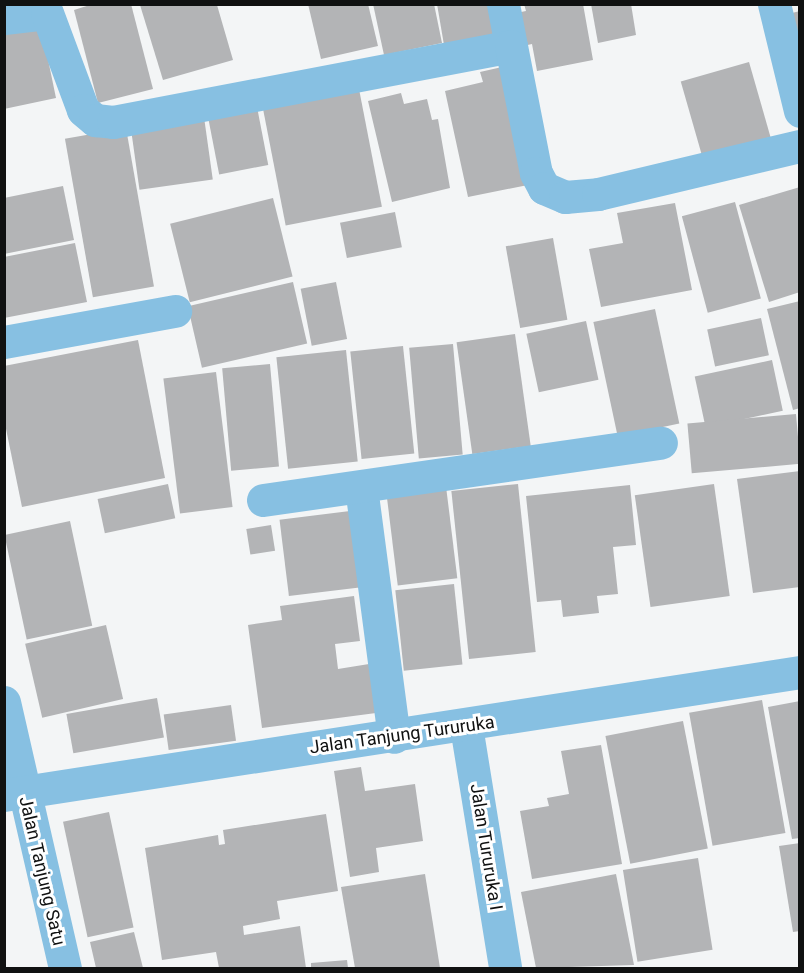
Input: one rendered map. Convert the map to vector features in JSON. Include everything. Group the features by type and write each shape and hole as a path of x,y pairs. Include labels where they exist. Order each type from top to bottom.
{"street":[{"path":"502,4 536,174 544,188 554,194 575,198 598,194 800,146"},
{"path":"774,4 800,111"},
{"path":"4,18 46,14 83,110 95,120 113,122 511,46"},
{"path":"4,342 175,311"},
{"path":"262,500 661,443"},
{"path":"361,487 394,737"},
{"name":"Jalan Tanjung Tururuka","path":"14,793 177,766 466,726 800,672"},
{"name":"Jalan Tanjung Satu","path":"4,702 14,793 65,969"},
{"name":"Jalan Tururuka I","path":"466,726 505,969"}],"building":[{"path":"93,4 131,4 153,89 98,103 74,10"},
{"path":"308,4 368,4 378,46 321,59"},
{"path":"373,4 434,4 442,43 384,55"},
{"path":"437,4 491,4 496,35 444,45"},
{"path":"524,4 583,4 593,60 537,71 532,44 523,46 516,13 526,11"},
{"path":"591,4 631,4 636,35 598,43"},
{"path":"140,5 217,5 233,60 163,80"},
{"path":"800,11 800,53 788,14"},
{"path":"39,16 56,98 4,109 4,23"},
{"path":"749,62 770,137 702,157 681,82"},
{"path":"502,67 528,185 468,197 445,91 483,82 480,72"},
{"path":"359,89 382,207 286,225 263,108"},
{"path":"401,93 404,104 427,99 432,120 438,119 450,188 392,202 368,101"},
{"path":"257,107 268,165 219,174 208,117"},
{"path":"204,117 213,179 139,190 131,127"},
{"path":"126,128 154,287 93,297 65,139"},
{"path":"63,186 74,240 4,254 4,198"},
{"path":"800,187 800,292 769,302 739,205"},
{"path":"273,198 293,277 190,302 170,224"},
{"path":"735,202 761,299 708,313 682,216"},
{"path":"675,203 692,290 601,307 589,249 623,243 617,213"},
{"path":"395,212 402,247 347,258 340,223"},
{"path":"553,238 567,320 520,328 506,246"},
{"path":"75,243 87,302 4,318 4,257"},
{"path":"293,282 307,343 202,368 188,306"},
{"path":"336,282 347,339 312,346 301,289"},
{"path":"800,301 800,408 793,410 767,309"},
{"path":"655,309 679,423 618,437 593,322"},
{"path":"761,318 769,355 715,367 707,329"},
{"path":"586,321 598,380 539,392 526,334"},
{"path":"515,334 531,446 472,454 457,342"},
{"path":"138,340 165,478 22,507 4,419 4,366"},
{"path":"453,344 463,455 419,458 409,348"},
{"path":"403,346 414,453 362,459 350,352"},
{"path":"346,350 358,461 288,469 276,357"},
{"path":"772,360 783,411 706,427 695,376"},
{"path":"270,364 279,467 231,471 222,368"},
{"path":"216,372 233,507 180,513 163,378"},
{"path":"796,414 800,464 692,473 687,423"},
{"path":"800,471 800,587 753,593 737,479"},
{"path":"445,478 457,578 398,586 385,485"},
{"path":"168,484 175,518 105,533 98,499"},
{"path":"518,484 536,652 469,659 451,491"},
{"path":"714,484 730,596 651,607 635,495"},
{"path":"630,485 636,545 613,547 618,594 597,596 599,613 563,617 561,600 537,602 526,496"},
{"path":"350,511 359,587 289,596 280,520"},
{"path":"70,521 92,626 27,640 4,535"},
{"path":"271,525 275,551 250,555 246,529"},
{"path":"454,584 462,665 404,671 395,590"},
{"path":"354,596 360,641 335,644 338,669 369,664 376,713 262,728 248,625 282,620 280,606"},
{"path":"106,625 123,699 42,718 25,644"},
{"path":"157,698 164,737 73,753 66,714"},
{"path":"762,700 785,833 713,846 689,713"},
{"path":"800,701 800,838 792,839 768,707"},
{"path":"231,705 236,741 169,750 164,714"},
{"path":"683,721 708,849 630,864 605,736"},
{"path":"601,745 622,864 532,879 520,811 549,806 547,798 569,794 561,751"},
{"path":"361,767 365,791 415,784 423,841 376,848 379,872 350,877 334,771"},
{"path":"109,812 134,927 88,937 63,822"},
{"path":"326,814 338,891 277,901 280,919 243,926 244,935 300,926 306,968 219,968 216,952 162,960 145,848 218,835 219,845 225,844 223,830"},
{"path":"800,843 800,931 793,932 779,846"},
{"path":"698,858 713,950 637,962 623,870"},
{"path":"425,874 440,968 355,968 341,887"},
{"path":"616,874 634,965 536,968 521,892"},
{"path":"134,932 143,968 96,968 90,942"},
{"path":"347,960 348,968 311,968 311,963"}]}
